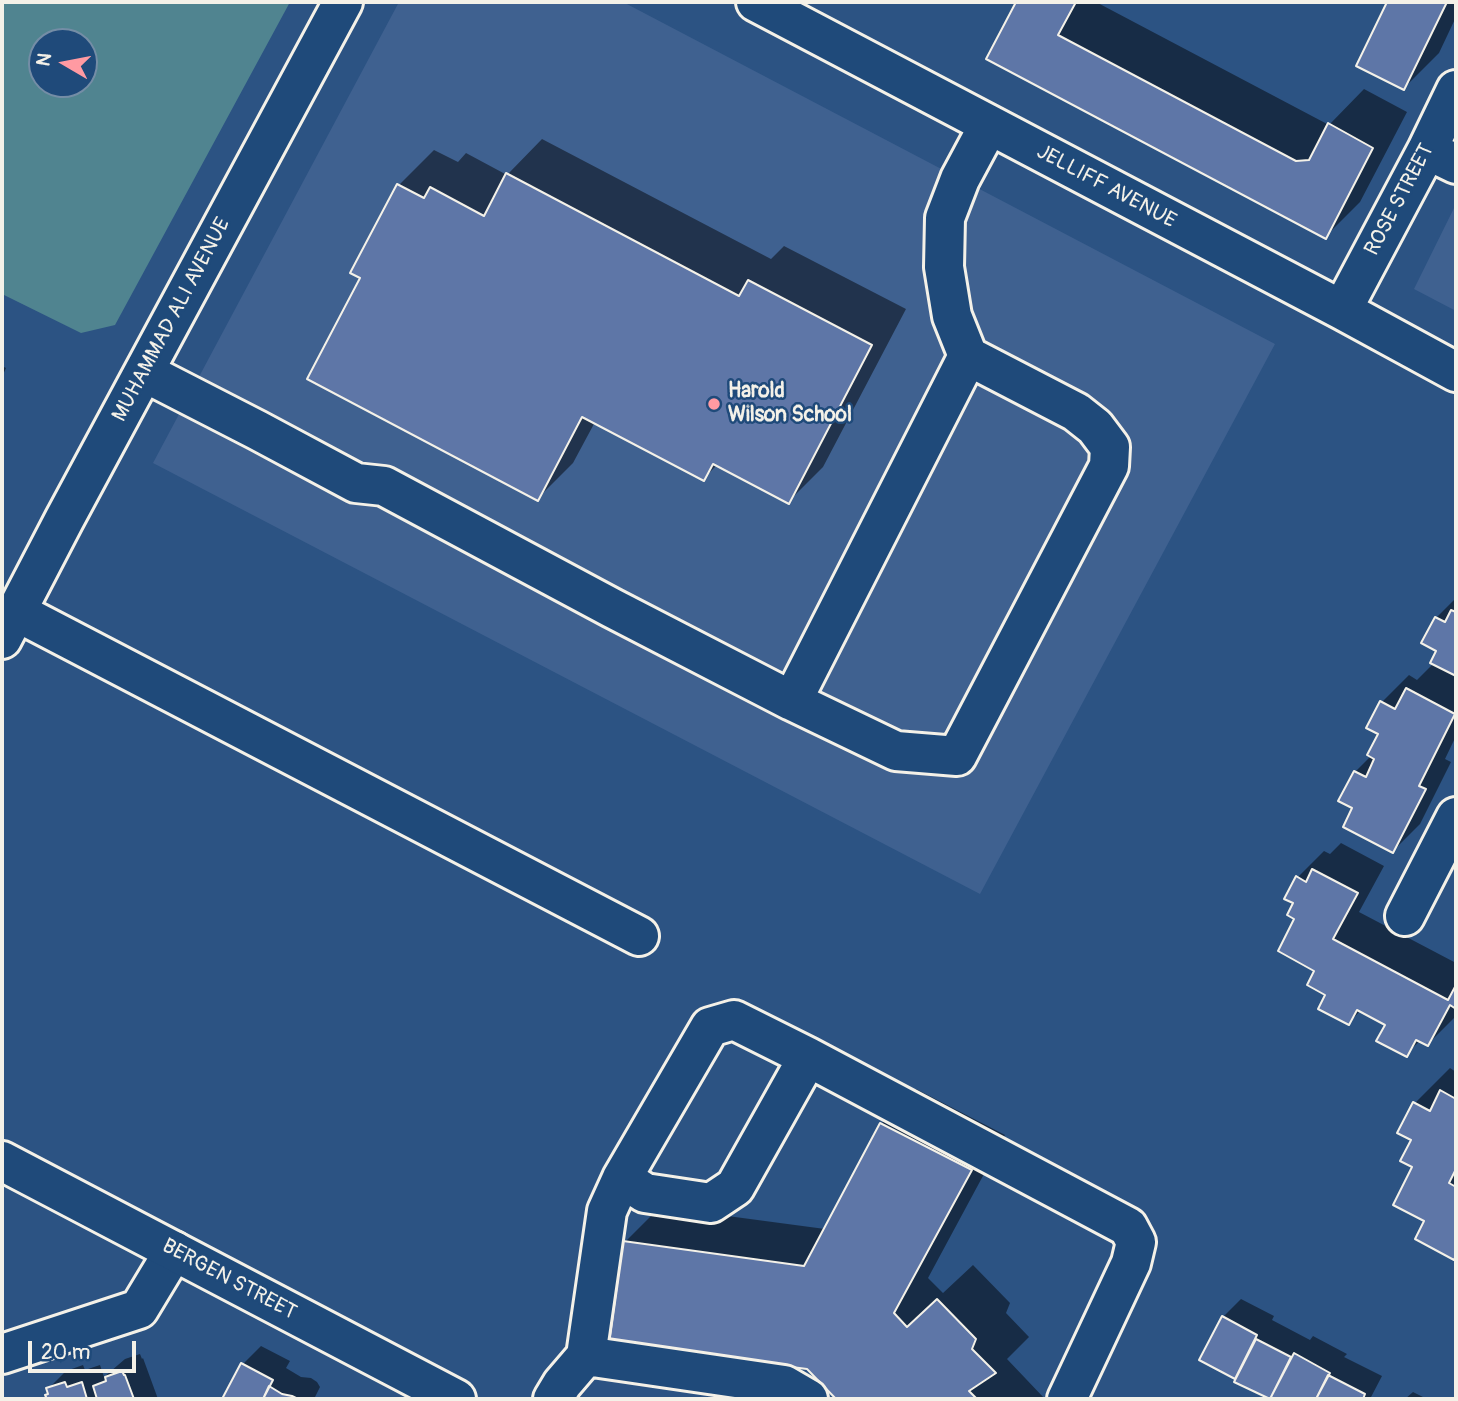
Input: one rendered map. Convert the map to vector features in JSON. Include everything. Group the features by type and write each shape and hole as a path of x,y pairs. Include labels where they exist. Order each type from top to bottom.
{"street":[{"name":"MUHAMMAD ALI AVENUE","path":"9,626 343,2"},
{"name":"JELLIFF AVENUE","path":"756,2 1456,372"},
{"name":"ROSE STREET","path":"1342,310 1441,157 1456,90"},
{"path":"144,372 356,484 384,486 612,608 792,701 896,751 957,757 1109,466 1110,447 1096,427 1076,412 968,356 952,316 944,267 944,218 960,179 989,125"},
{"path":"792,701 968,356"},
{"path":"9,626 639,936"},
{"path":"1405,916 1456,817"},
{"path":"553,1399 586,1356 607,1211 622,1178 710,1027 734,1020 1128,1227 1136,1242 1131,1263 1067,1399"},
{"path":"622,1178 645,1193 711,1203 735,1186 808,1057"},
{"name":"BERGEN STREET","path":"2,1161 456,1399"},
{"path":"2,1354 139,1309 174,1251"},
{"path":"586,1356 784,1385 808,1399"}],"shaded area":[{"name":"Harold Wilson School","path":"399,2 623,2 1275,344 980,894 153,463"},
{"path":"1456,204 1456,311 1414,289"}],"green space":[{"path":"2,2 290,2 115,325 81,333 2,294"}],"building":[{"path":"1016,2 1076,2 1058,35 1296,161 1309,160 1328,123 1373,148 1326,239 986,59"},
{"path":"1387,2 1447,2 1404,90 1356,66"},
{"path":"506,173 739,296 748,280 872,345 789,504 713,464 704,481 582,417 538,501 307,379 360,278 350,273 397,184 424,198 430,187 484,216"},
{"path":"1451,610 1456,612 1456,676 1430,663 1436,651 1421,643 1435,617 1445,622"},
{"path":"1406,688 1455,714 1419,786 1426,789 1393,853 1343,827 1352,808 1338,801 1354,771 1366,777 1374,759 1367,755 1378,734 1366,728 1380,701 1395,709"},
{"path":"1312,869 1358,893 1333,939 1448,1000 1456,985 1456,1009 1450,1005 1428,1046 1416,1040 1407,1057 1376,1041 1385,1025 1357,1010 1349,1025 1318,1009 1325,995 1307,985 1314,971 1278,951 1294,919 1287,915 1293,903 1284,899 1296,876 1306,882"},
{"path":"1440,1090 1456,1099 1456,1169 1449,1183 1456,1187 1454,1260 1415,1239 1424,1221 1393,1205 1412,1167 1400,1161 1411,1140 1397,1133 1413,1102 1430,1111"},
{"path":"880,1123 972,1170 894,1313 907,1327 937,1299 976,1339 972,1349 996,1373 969,1391 977,1399 836,1399 807,1369 609,1343 623,1241 804,1266"},
{"path":"1222,1316 1257,1335 1235,1379 1199,1360"},
{"path":"1256,1339 1291,1357 1270,1399 1234,1382"},
{"path":"1294,1353 1330,1373 1316,1399 1271,1397"},
{"path":"241,1363 273,1380 263,1399 222,1399"},
{"path":"122,1371 134,1399 97,1399 93,1386 106,1381 105,1377"},
{"path":"1328,1375 1365,1394 1363,1399 1316,1399"},
{"path":"65,1382 67,1387 82,1382 87,1399 47,1399 46,1388"},
{"path":"269,1386 282,1394 298,1399 263,1399"}],"place":[{"name":"Harold Wilson School","path":"714,404"}]}
